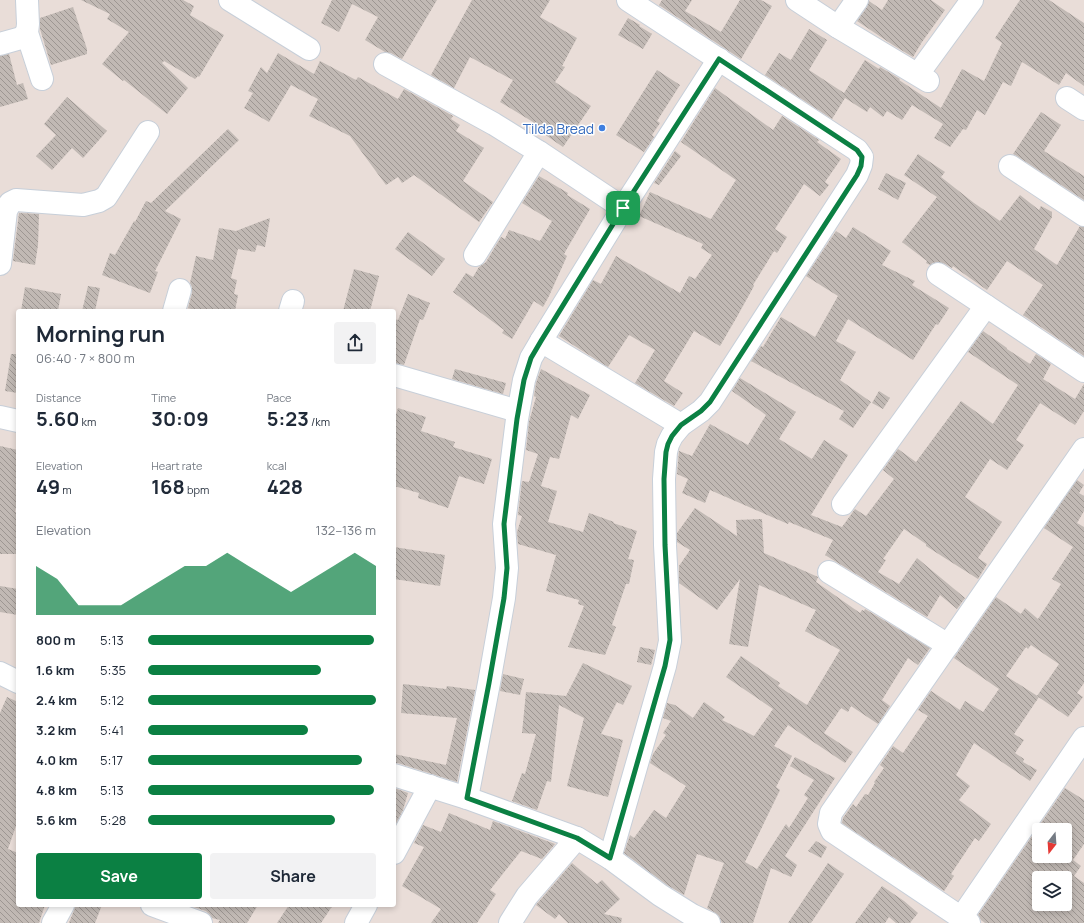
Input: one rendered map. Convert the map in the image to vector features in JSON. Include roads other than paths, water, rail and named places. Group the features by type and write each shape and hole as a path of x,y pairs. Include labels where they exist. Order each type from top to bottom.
{"street":[{"path":"26,0 28,24 27,34 42,79"},
{"path":"230,0 309,49"},
{"path":"610,858 669,648 670,640 665,545 664,479 668,444 672,436 681,425 701,411 710,402 857,175 861,166 862,157 857,150 719,59 651,6 628,0"},
{"path":"797,0 838,27 923,78 972,0"},
{"path":"838,27 857,0"},
{"path":"0,44 21,38 27,34"},
{"path":"467,798 504,598 507,568 504,524 518,411 524,380 531,358 623,208 719,59"},
{"path":"385,64 494,124 623,208"},
{"path":"0,264 6,211 10,203 16,200 84,205 99,201 106,197 148,132"},
{"path":"476,255 539,152"},
{"path":"1010,166 1084,215"},
{"path":"938,274 1084,372"},
{"path":"175,309 180,290"},
{"path":"844,504 986,306"},
{"path":"541,341 681,425"},
{"path":"396,376 518,411"},
{"path":"0,416 16,420"},
{"path":"1084,449 831,813 829,824 832,831 965,920 1084,738"},
{"path":"829,572 948,645"},
{"path":"0,673 16,681"},
{"path":"396,776 467,798 577,838 610,858 660,895 679,916 692,915 708,923"},
{"path":"396,849 430,786"},
{"path":"510,923 527,896 577,838"},
{"path":"53,923 61,907"},
{"path":"157,907 201,923"},
{"path":"356,923 365,907"}],"place":[{"name":"Tilda Bread","path":"602,128"}]}
